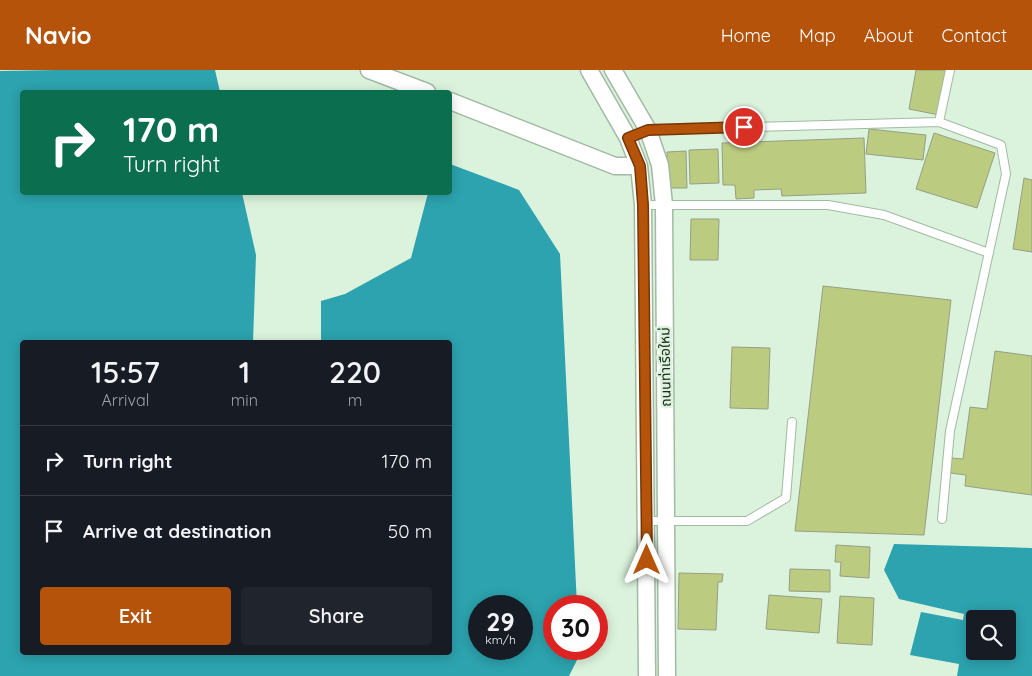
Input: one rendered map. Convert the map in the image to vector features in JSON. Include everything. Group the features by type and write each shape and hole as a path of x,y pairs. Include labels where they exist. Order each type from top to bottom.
{"street":[{"path":"369,70 422,90"},
{"name":"ถนนท่าเรือใหม่","path":"589,70 628,138 640,166 643,205 647,676"},
{"name":"ถนนท่าเรือใหม่","path":"613,70 648,130 660,165 664,205 667,676"},
{"path":"452,102 616,166 640,166"}],"lane":[{"path":"939,122 950,70"},
{"path":"628,138 648,130 939,122 1001,144 1006,174 950,431 942,520"},
{"path":"643,205 828,205 884,215 989,253"},
{"path":"647,521 747,521 786,498 792,422"}],"water":[{"path":"215,70 220,90 20,90 20,195 242,195 256,255 253,340 20,340 20,655 452,655 452,340 321,340 321,301 345,294 411,258 427,195 452,195 452,165 519,190 560,254 576,595 543,595 543,660 577,660 569,676 0,676 0,71"},
{"path":"894,544 1032,548 1032,676 957,676 959,664 910,655 921,612 963,620 964,614 899,599 884,570"}],"building":[{"path":"916,70 948,70 939,115 909,109"},
{"path":"869,129 926,135 923,160 866,154"},
{"path":"934,133 995,153 977,208 916,189"},
{"path":"864,138 866,193 782,196 781,189 754,190 754,198 736,199 735,185 723,185 722,143"},
{"path":"718,149 719,183 690,184 689,150"},
{"path":"686,151 687,188 668,188 667,152"},
{"path":"1024,178 1032,180 1032,252 1013,249"},
{"path":"691,219 719,219 718,260 690,260"},
{"path":"823,286 951,300 924,535 795,531"},
{"path":"732,347 770,348 768,409 730,408"},
{"path":"995,351 1032,356 1032,495 965,486 966,475 950,473 952,458 963,459 970,407 987,409"},
{"path":"836,545 870,547 869,578 840,576 841,562 835,562"},
{"path":"790,569 830,570 830,592 789,591"},
{"path":"679,573 723,574 722,582 718,582 716,630 678,629"},
{"path":"769,595 822,599 819,633 766,629"},
{"path":"840,596 874,598 872,645 837,643"}],"route":[{"path":"647,560 643,205 640,166 628,138 648,130 744,127"}]}
